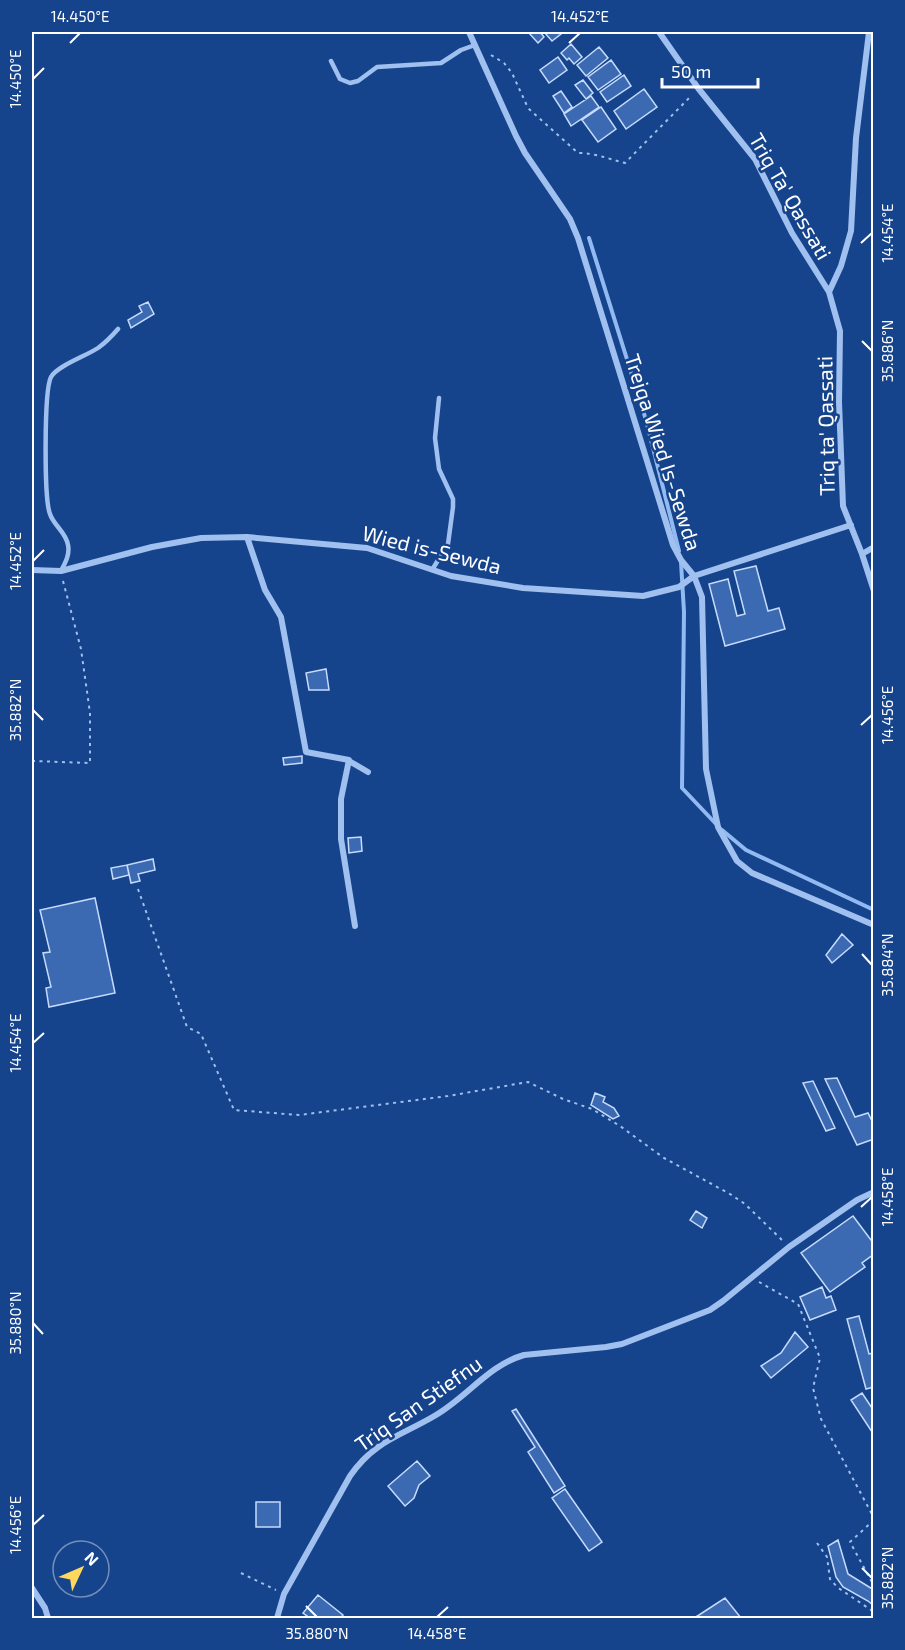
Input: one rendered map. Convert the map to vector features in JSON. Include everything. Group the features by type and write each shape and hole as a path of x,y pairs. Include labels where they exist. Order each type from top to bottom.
{"street":[{"name":"Trejqa Wied Is-Sewda","path":"469,32 525,153 570,219 578,238 673,545 694,576 702,597 706,769 718,827 737,861 752,873 873,925"},
{"name":"Triq Ta' Qassati","path":"659,32 698,88 755,159 792,233 829,292"},
{"path":"829,292 842,266 851,231 856,138 869,32"},
{"name":"Triq ta' Qassati","path":"829,292 840,331 839,402 843,506 862,554 873,591"},
{"name":"Wied is-Sewda","path":"32,570 61,571 152,547 201,538 247,537 367,548 451,576 523,588 643,596 680,587 694,576 850,525"},
{"path":"247,537 265,590 280,617 306,752 349,761 368,772"},
{"path":"862,554 873,548"},
{"path":"349,761 341,799 341,839 355,926"},
{"name":"Triq San Stiefnu","path":"278,1618 284,1594 350,1476 376,1447 437,1414 493,1370 513,1358 622,1344 710,1310 789,1247 857,1200 873,1192"},
{"path":"32,1588 45,1608 48,1618"}],"lane":[{"path":"331,61 340,80 350,83 387,65 441,63 461,50 475,45"},
{"path":"61,571 69,553 68,544 64,533 53,522 48,512 45,453 49,382 56,372 99,348 118,329"},
{"path":"432,570 448,544 453,507 453,499 439,469 435,438 439,398"}],"path":[{"path":"475,45 504,63 512,72 528,108 578,153 595,153 625,164 698,88"},
{"path":"32,761 90,763 90,713 81,649 61,571"},
{"path":"138,889 187,1027 201,1034 234,1110 299,1115 448,1096 528,1082 563,1099 592,1109 664,1158 730,1194 745,1204 789,1247"},
{"path":"752,1278 798,1304 820,1358 813,1388 821,1419 873,1519 850,1542 873,1586"},
{"path":"817,1543 827,1557 830,1580 873,1612"},
{"path":"241,1573 284,1594"}],"building":[{"path":"528,32 540,32 544,37 538,43"},
{"path":"544,32 560,32 561,34 552,41"},
{"path":"571,44 582,57 574,64 561,53"},
{"path":"599,47 608,58 586,76 577,65"},
{"path":"558,57 567,70 549,83 540,70"},
{"path":"611,60 621,74 598,90 588,77"},
{"path":"624,75 631,86 607,102 600,92"},
{"path":"583,80 593,93 586,99 575,85"},
{"path":"644,89 657,107 626,129 614,111"},
{"path":"561,91 572,107 564,113 553,96"},
{"path":"591,96 599,107 571,126 564,114"},
{"path":"601,107 616,129 598,142 582,120"},
{"path":"148,302 154,314 131,328 128,320 142,312 139,306"},
{"path":"756,566 768,611 779,608 785,629 725,646 709,584 728,579 737,616 745,614 734,571"},
{"path":"326,669 329,690 309,690 306,673"},
{"path":"302,756 302,763 284,765 283,758"},
{"path":"361,837 362,851 349,853 348,838"},
{"path":"153,859 155,870 138,874 140,881 131,883 127,865"},
{"path":"127,865 129,875 113,879 111,868"},
{"path":"95,898 115,993 49,1007 46,988 51,987 43,953 50,952 40,910"},
{"path":"842,934 853,945 832,963 826,955"},
{"path":"837,1078 855,1117 868,1113 874,1125 874,1139 857,1145 825,1079"},
{"path":"813,1081 835,1128 826,1131 803,1083"},
{"path":"595,1093 605,1097 603,1102 614,1108 619,1116 613,1119 591,1105"},
{"path":"696,1211 707,1218 702,1228 690,1220"},
{"path":"853,1216 874,1244 874,1254 862,1263 865,1267 830,1292 801,1253"},
{"path":"822,1287 826,1298 831,1296 836,1310 810,1320 800,1297"},
{"path":"859,1316 869,1354 874,1353 874,1387 866,1389 847,1319"},
{"path":"795,1332 808,1347 771,1378 761,1366 781,1353"},
{"path":"862,1393 874,1411 874,1435 851,1400"},
{"path":"516,1409 565,1486 554,1493 528,1452 535,1447 512,1411"},
{"path":"417,1461 430,1476 419,1485 414,1498 405,1506 388,1486"},
{"path":"565,1489 602,1542 589,1551 552,1498"},
{"path":"256,1502 280,1502 280,1527 256,1527"},
{"path":"838,1540 848,1574 874,1590 874,1606 843,1587 836,1577 828,1546"},
{"path":"318,1595 343,1615 340,1618 310,1618 303,1613"},
{"path":"725,1598 741,1618 694,1618 699,1615"}],"waterway":[{"path":"589,238 646,420 679,551"},
{"path":"681,562 684,612 682,788 717,825"},
{"path":"722,830 746,850 874,910"}]}
